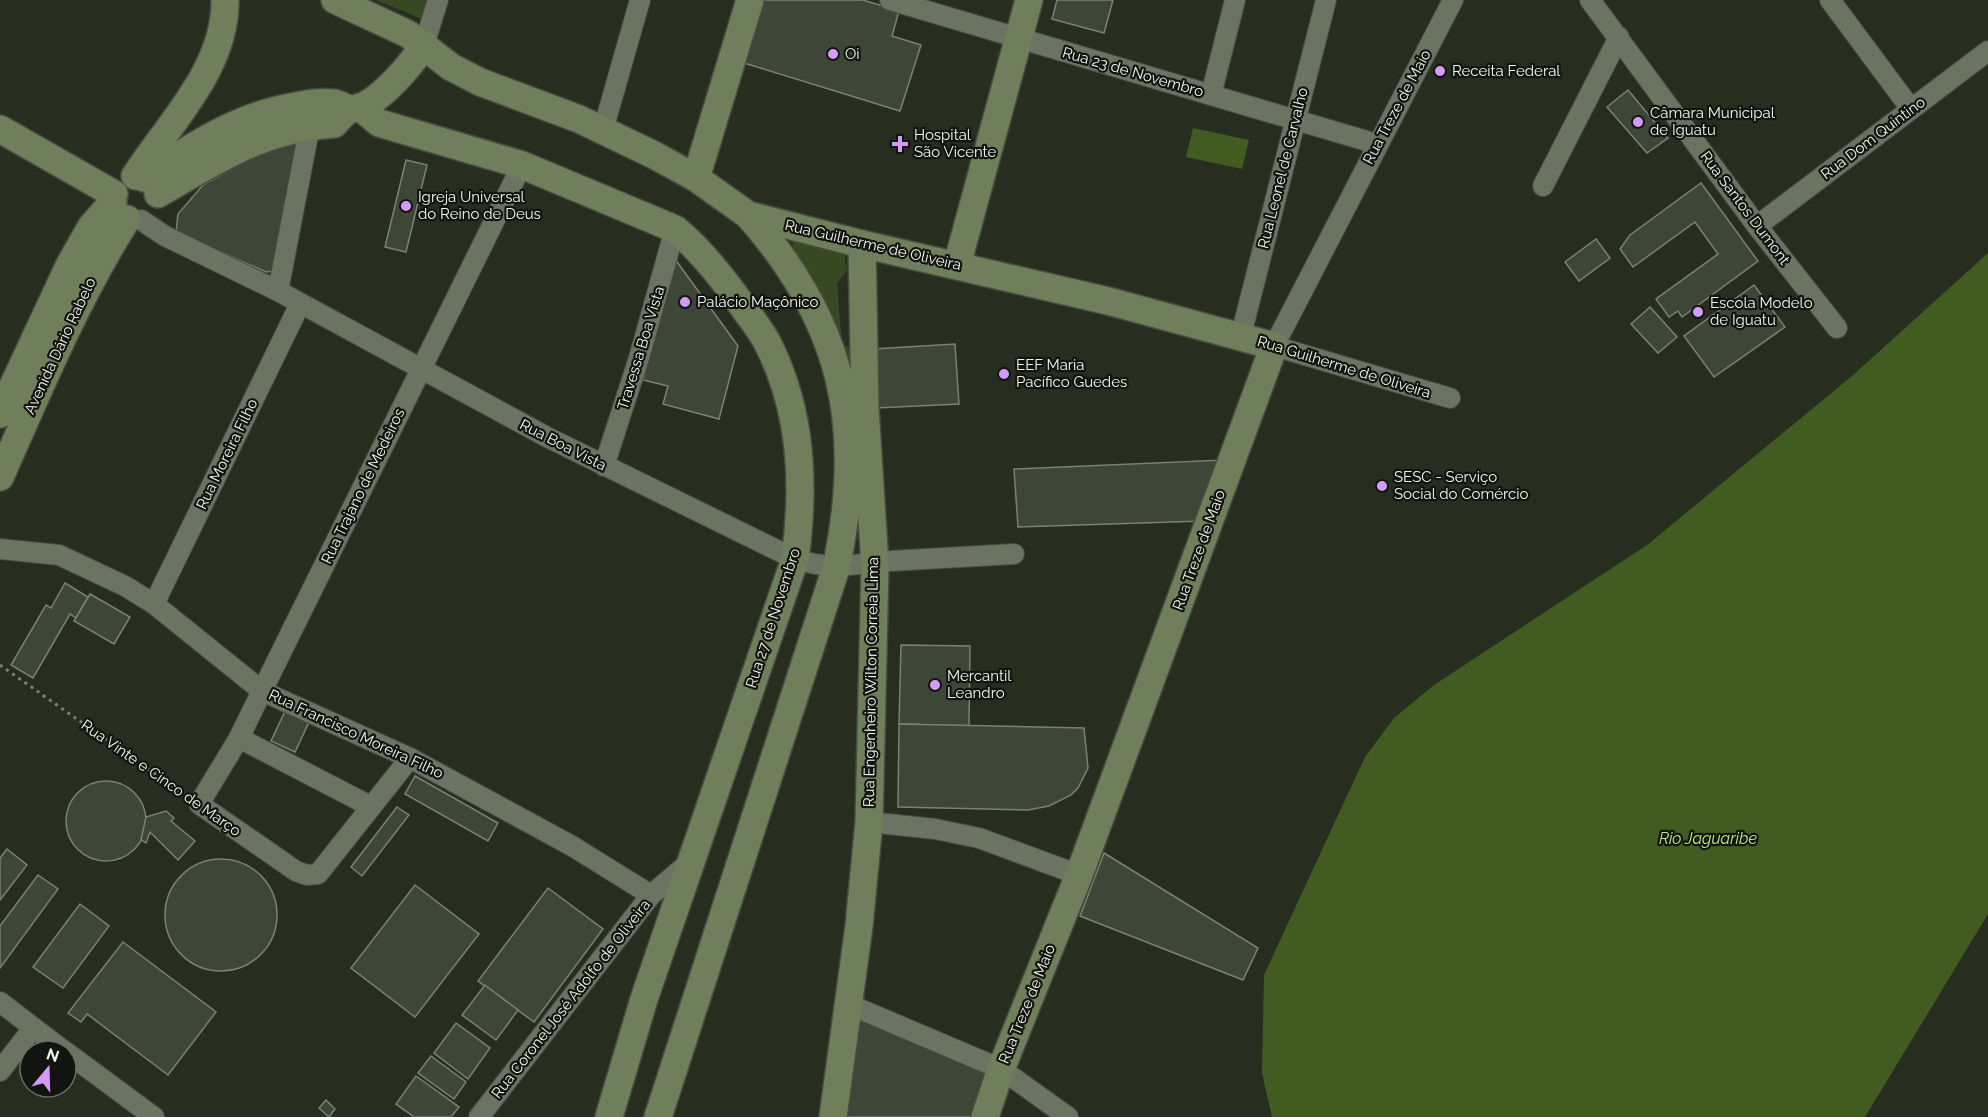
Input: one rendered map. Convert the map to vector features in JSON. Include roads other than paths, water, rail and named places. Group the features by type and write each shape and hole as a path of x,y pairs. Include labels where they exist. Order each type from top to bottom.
{"main road":[{"path":"146,183 211,62 225,23 225,0"},
{"name":"Rua Guilherme de Oliveira","path":"335,0 399,29 424,45 451,67 480,82 603,130 696,178 748,215 1240,335 1274,346"},
{"path":"696,178 750,0"},
{"path":"957,266 1029,0"},
{"name":"Avenida Dário Rabelo","path":"124,209 117,185 125,179 146,183 273,134 310,125 334,124 397,78 424,45"},
{"name":"Avenida Dário Rabelo","path":"146,183 189,148 249,119 310,104 333,103 354,108 379,123 522,165"},
{"path":"0,129 124,209"},
{"name":"Rua 27 de Novembro","path":"522,165 675,229 692,243 732,291 768,344 795,414 799,444 801,489 795,559 644,999 609,1117"},
{"name":"Avenida Dário Rabelo","path":"0,477 46,341 91,227 124,209 154,211 146,183"},
{"path":"658,1117 836,568 845,525 849,476 849,432 843,389 825,336 801,284 777,247 748,215"},
{"name":"Rua Engenheiro Wilton Correia Lima","path":"833,1117 859,926 868,822 874,562 865,408 862,244"},
{"name":"Avenida Dário Rabelo","path":"0,414 46,341"},
{"name":"Rua Treze de Maio","path":"986,1117 1002,1069 1079,874 1274,346"}],"street":[{"path":"424,45 438,0"},
{"path":"603,130 640,0"},
{"name":"Rua 23 de Novembro","path":"890,0 1018,40 1377,144"},
{"path":"1211,95 1235,0"},
{"name":"Rua Leonel de Carvalho","path":"1240,335 1326,0"},
{"name":"Rua Treze de Maio","path":"1274,346 1453,0"},
{"name":"Rua Santos Dumont","path":"1590,0 1837,328"},
{"path":"1830,0 1911,109"},
{"path":"1543,186 1619,38"},
{"name":"Rua Dom Quintino","path":"1758,226 1988,51"},
{"path":"278,291 310,125"},
{"name":"Rua Trajano de Medeiros","path":"199,804 238,738 262,691 522,165"},
{"name":"Rua Boa Vista","path":"124,209 172,240 278,291 420,370 604,466 795,559 836,568 874,562 1014,554"},
{"name":"Travessa Boa Vista","path":"604,466 639,358 675,229"},
{"name":"Rua Moreira Filho","path":"154,604 300,304"},
{"name":"Rua Guilherme de Oliveira","path":"1274,346 1450,399"},
{"name":"Rua Francisco Moreira Filho","path":"0,549 60,555 116,581 154,604 262,691 410,758 572,846 651,895"},
{"path":"238,738 370,806 410,758"},
{"name":"Rua Vinte e Cinco de Março","path":"199,804 296,871 307,875 318,874 325,868 370,806"},
{"path":"868,822 935,829 979,838 1079,874"},
{"name":"Rua Coronel José Adolfo de Oliveira","path":"479,1117 651,895 692,860"},
{"path":"0,1002 48,1039"},
{"path":"848,1004 1002,1069 1068,1117"},
{"path":"0,1071 33,1028"},
{"path":"78,1062 152,1117"}],"water":[{"path":"1193,128 1249,140 1242,169 1186,157"},
{"name":"Rio Jaguaribe","path":"1988,253 1988,914 1865,1117 1272,1117 1262,1073 1264,975 1365,757 1394,718 1434,685 1647,545 1852,376"}],"place":[{"name":"Oi","path":"833,54"},
{"name":"Receita Federal","path":"1440,71"},
{"name":"Câmara Municipal de Iguatu","path":"1638,122"},
{"name":"Hospital São Vicente","path":"900,144"},
{"name":"Igreja Universal do Reino de Deus","path":"406,206"},
{"name":"Palácio Maçônico","path":"685,302"},
{"name":"Escola Modelo de Iguatu","path":"1698,312"},
{"name":"EEF Maria Pacífico Guedes","path":"1004,374"},
{"name":"SESC - Serviço Social do Comércio","path":"1382,486"},
{"name":"Mercantil Leandro","path":"935,685"}]}
